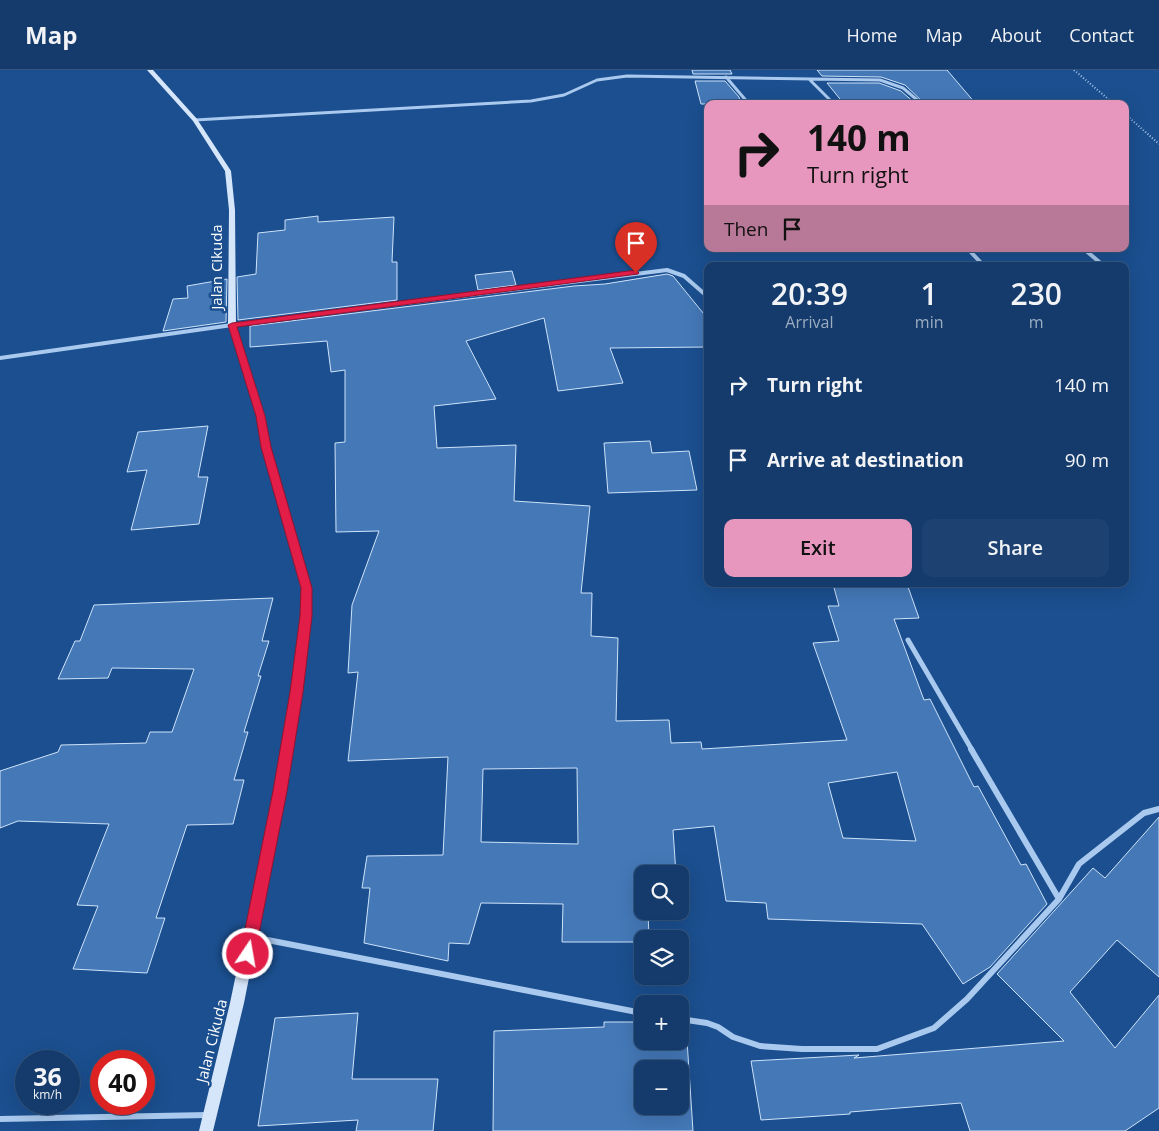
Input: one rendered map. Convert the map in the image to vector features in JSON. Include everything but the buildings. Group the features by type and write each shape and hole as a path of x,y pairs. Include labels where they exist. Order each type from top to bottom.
{"street":[{"name":"Jalan Cikuda","path":"150,70 195,120 228,171 232,210 232,325 261,416 266,447 306,588 306,616 280,791 251,937 206,1131"},
{"path":"195,120 531,101 564,95 597,80 613,76 894,82 918,100"},
{"path":"726,77 746,100"},
{"path":"810,79 830,100"},
{"path":"971,252 980,262"},
{"path":"1088,252 1099,262"},
{"path":"0,358 232,325 667,270 677,271 688,277 704,293"},
{"path":"908,640 1059,899"},
{"path":"689,1020 707,1023 718,1027 734,1037 760,1046 877,1049 934,1028 967,999 1059,899 1079,864 1144,813 1159,809"},
{"path":"251,937 634,1011"},
{"path":"0,1119 209,1115"}],"path":[{"path":"1074,70 1109,100"},
{"path":"1129,118 1159,144"}],"route":[{"path":"248,954 280,791 296,692 306,616 306,588 266,447 261,416 232,325 636,273"}]}
